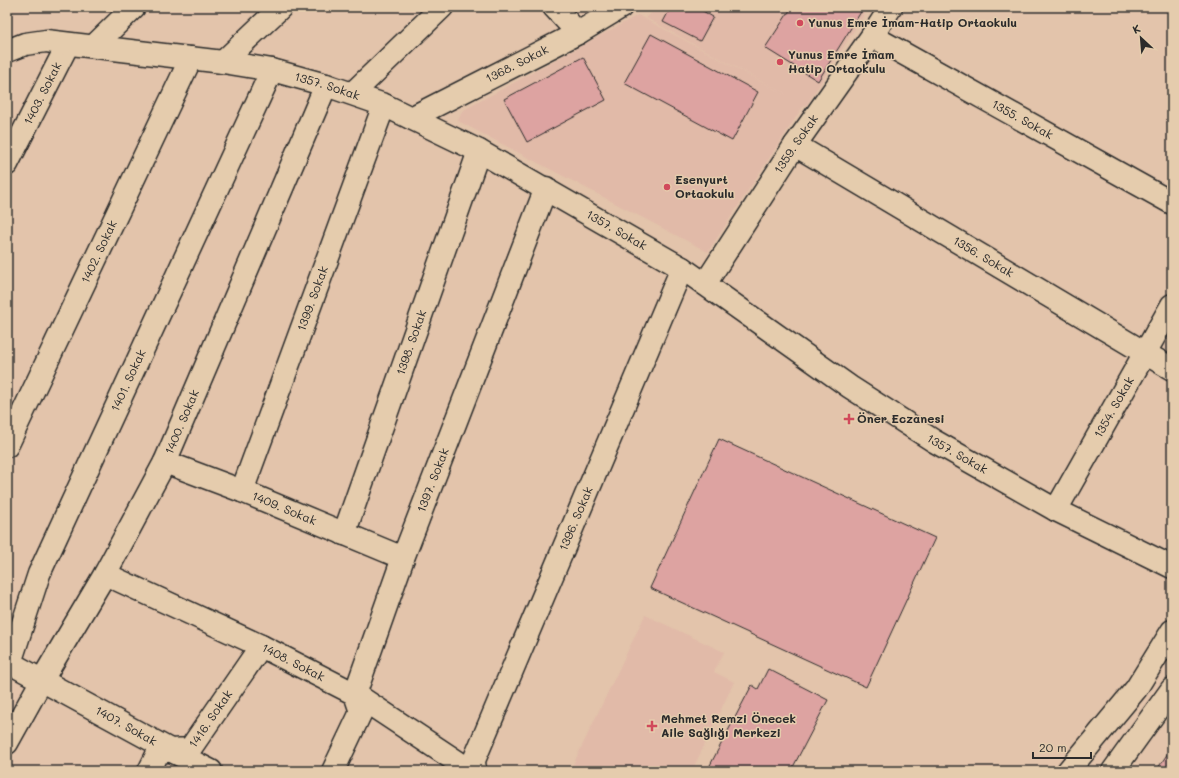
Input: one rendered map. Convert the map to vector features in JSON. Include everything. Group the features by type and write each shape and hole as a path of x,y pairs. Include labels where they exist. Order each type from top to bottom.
{"street":[{"path":"94,46 134,7"},
{"path":"223,62 281,7"},
{"path":"353,93 442,7"},
{"path":"554,7 578,32"},
{"name":"1368. Sokak","path":"411,118 578,32 621,7"},
{"name":"1359. Sokak","path":"705,284 795,145 891,7"},
{"name":"1355. Sokak","path":"872,36 1172,203"},
{"name":"1357. Sokak","path":"7,51 25,44 46,41 223,62 272,70 353,93 384,105 479,151 546,188 574,206 682,268 856,392 934,442 1056,510 1172,567"},
{"name":"1403. Sokak","path":"7,164 68,44"},
{"name":"1402. Sokak","path":"7,446 191,58"},
{"name":"1401. Sokak","path":"42,680 10,663 39,574 272,70"},
{"name":"1400. Sokak","path":"7,743 42,680 105,574 165,462 326,85"},
{"name":"1399. Sokak","path":"242,491 384,105"},
{"name":"1356. Sokak","path":"795,145 1172,369"},
{"name":"1398. Sokak","path":"344,534 479,151"},
{"name":"1397. Sokak","path":"355,694 403,558 546,188"},
{"name":"1396. Sokak","path":"475,771 475,758 682,268"},
{"name":"1354. Sokak","path":"1056,510 1172,305"},
{"name":"1409. Sokak","path":"165,462 242,491 403,558"},
{"name":"1408. Sokak","path":"105,574 261,646 355,694 471,771"},
{"path":"1068,771 1136,689 1172,631"},
{"name":"1416. Sokak","path":"148,771 158,753 170,750 190,749 261,646"},
{"name":"1407. Sokak","path":"42,680 211,771"},
{"path":"1121,768 1171,693"},
{"path":"332,771 361,712 355,694"}],"shaded area":[{"name":"Esenyurt Ortaokulu","path":"658,7 869,7 806,106 804,105 708,252 458,121 462,111 638,15 790,97 646,18"},
{"name":"Mehmet Remzi Önecek Aile Sağlığı Merkezi","path":"645,615 724,652 714,672 734,682 692,771 570,771"}],"building":[{"path":"671,7 696,7 713,17 700,41 663,22"},
{"path":"792,7 864,7 818,81 765,48"},
{"path":"651,34 758,92 732,141 624,83"},
{"path":"583,57 606,100 527,142 504,99"},
{"path":"719,439 935,538 866,687 650,588"},
{"path":"768,669 828,700 792,769 795,771 707,771 752,685 758,689"},
{"path":"1172,747 1172,771 1156,771"}],"place":[{"name":"Yunus Emre İmam-Hatip Ortaokulu","path":"800,23"},
{"name":"Yunus Emre İmam Hatip Ortaokulu","path":"780,62"},
{"name":"Esenyurt Ortaokulu","path":"667,187"},
{"name":"Öner Eczanesi","path":"849,419"},
{"name":"Mehmet Remzi Önecek Aile Sağlığı Merkezi","path":"652,726"}]}
